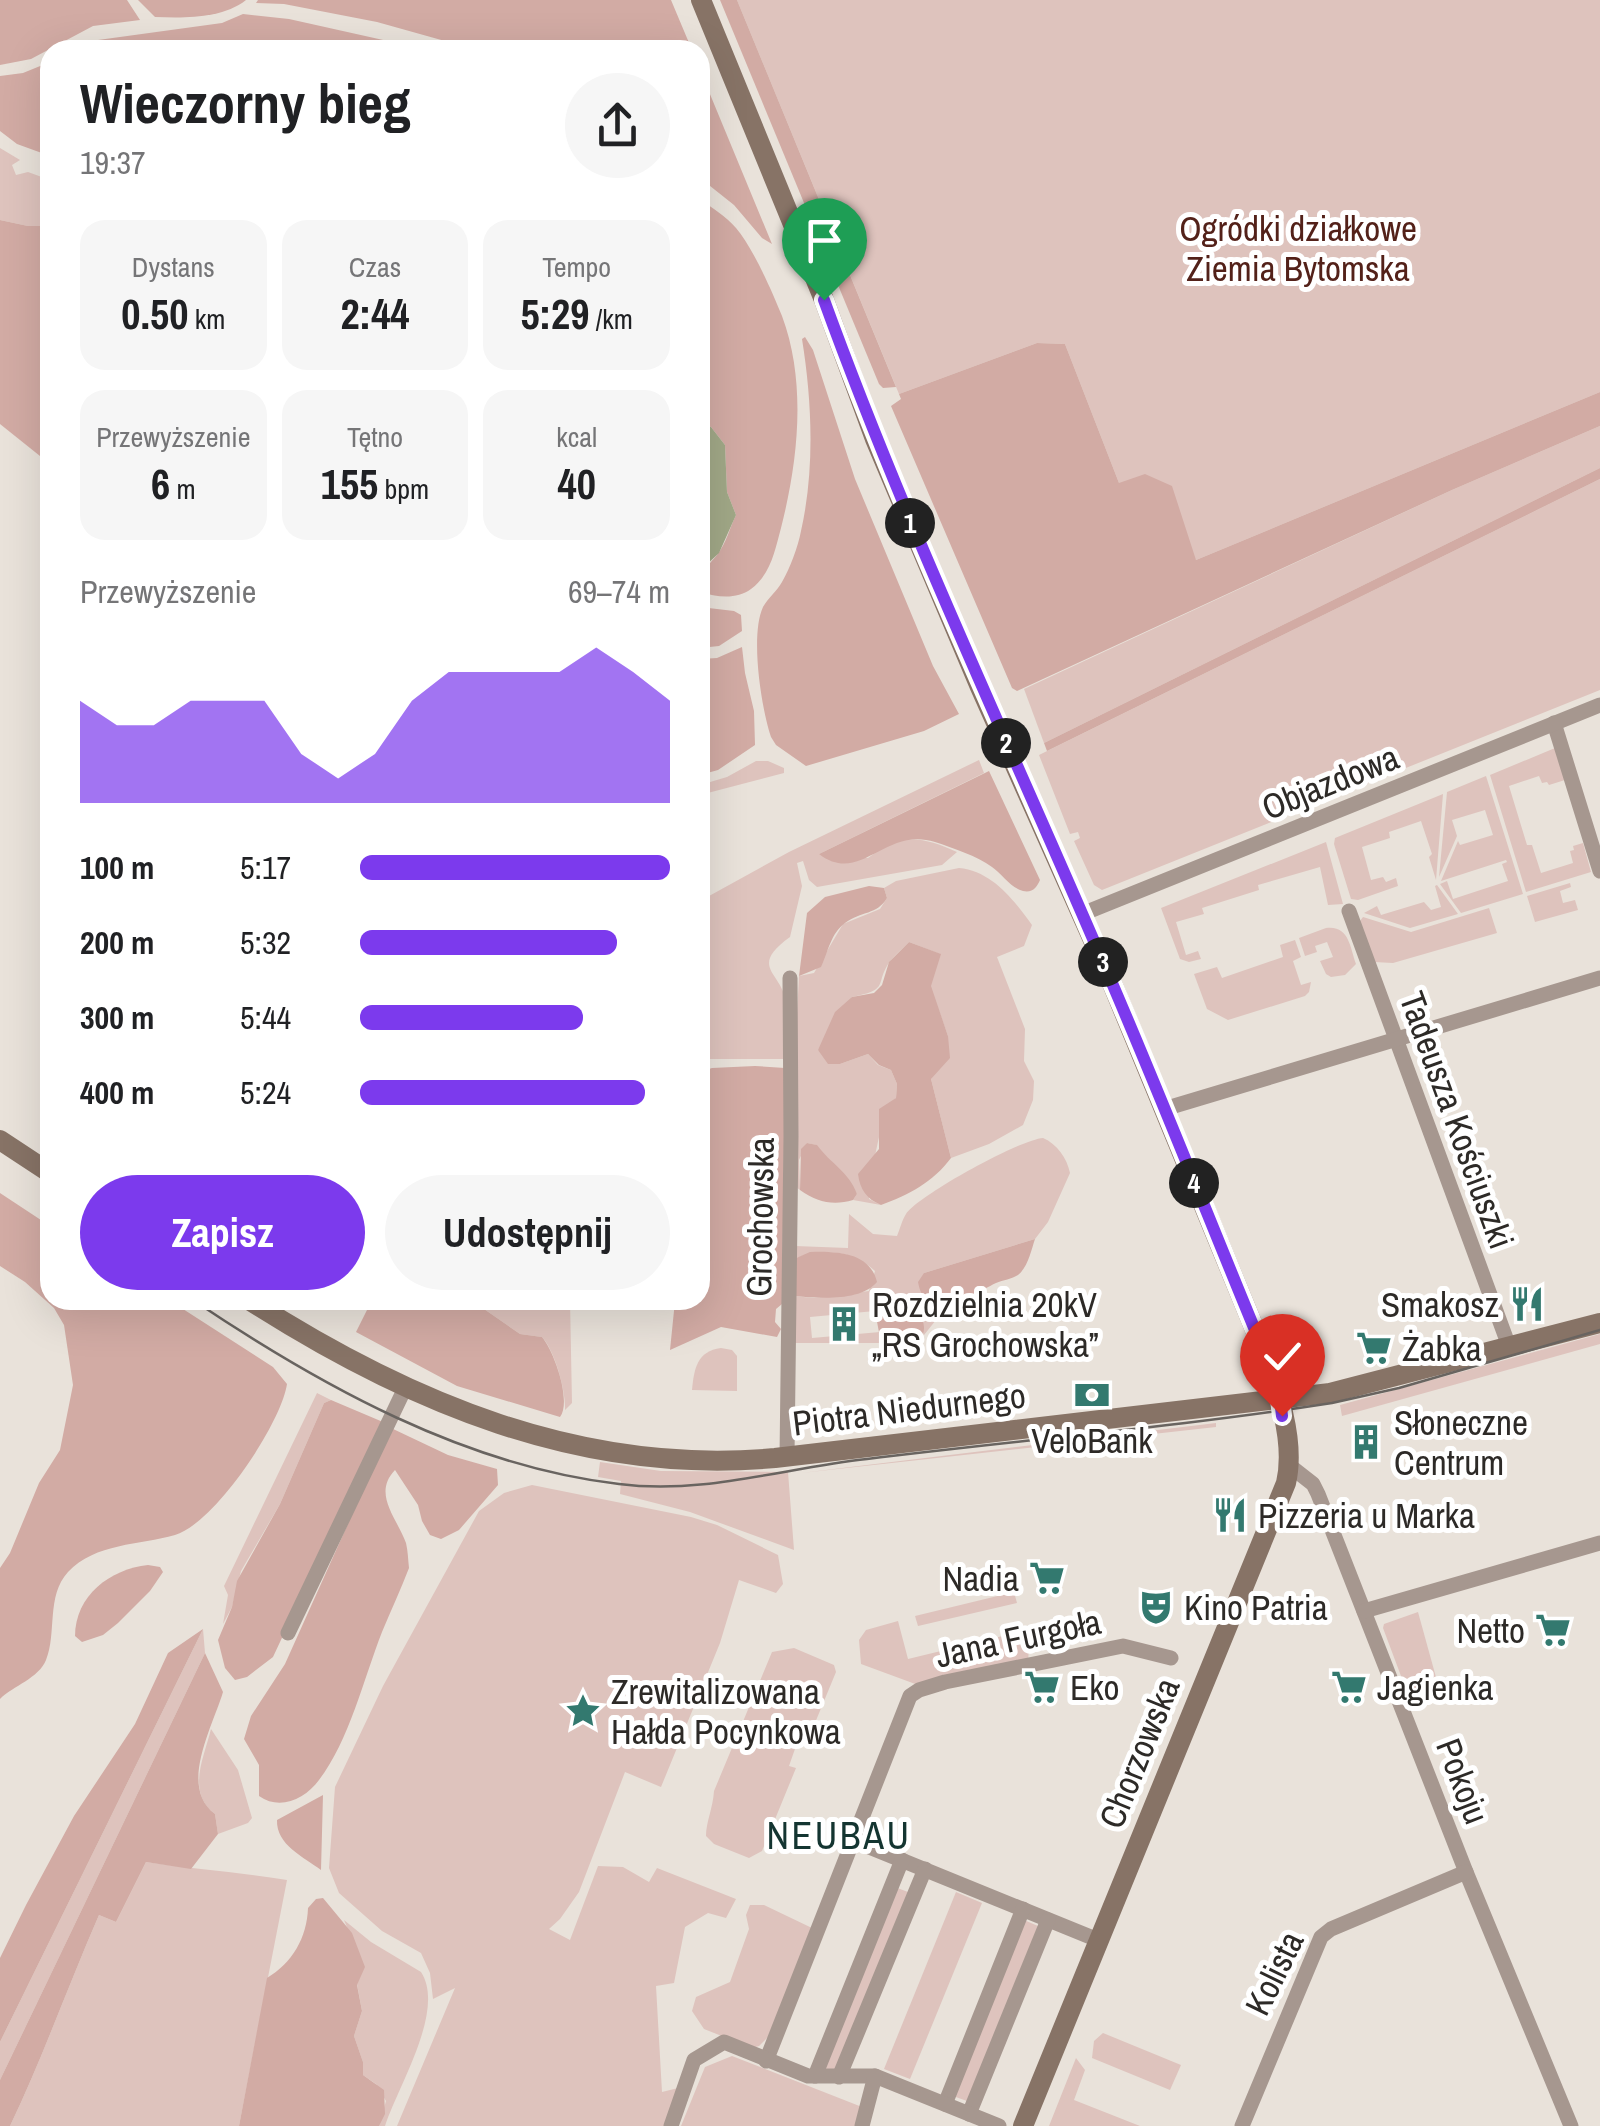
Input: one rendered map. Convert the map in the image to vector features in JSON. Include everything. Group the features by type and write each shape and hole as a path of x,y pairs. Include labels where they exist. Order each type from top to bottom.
{"street":[{"name":"Chorzowska","path":"700,0 824,300 875,440 1082,914 1280,1399 1290,1466 1277,1507 1023,2126"},
{"name":"Objazdowa","path":"1082,914 1600,705"},
{"path":"1554,723 1600,871"},
{"name":"Tadeusza Kościuszki","path":"1349,911 1510,1349"},
{"name":"Grochowska","path":"787,1457 790,978"},
{"path":"1164,1109 1600,978"},
{"path":"0,1140 40,1166"},
{"name":"Piotra Niedurnego","path":"264,1310 405,1388 488,1421 534,1436 602,1450 705,1461 787,1457 1340,1391 1600,1323"},
{"path":"288,1633 405,1388"},
{"name":"Pokoju","path":"1290,1466 1313,1484 1318,1494 1466,1872 1572,2126"},
{"path":"1364,1610 1600,1543"},
{"name":"Jana Furgoła","path":"766,2061 910,1696 919,1690 1124,1646 1171,1658"},
{"path":"852,1840 1098,1940"},
{"path":"815,2076 902,1860"},
{"path":"839,2077 925,1869"},
{"name":"Kolista","path":"1242,2126 1321,1937 1331,1929 1466,1872"},
{"path":"946,2104 1023,1909"},
{"path":"970,2114 1048,1920"},
{"path":"671,2126 694,2060 724,2042 766,2061 815,2076 876,2076 999,2126"},
{"path":"862,2126 876,2076"}],"green space":[{"name":"Ogródki działkowe Ziemia Bytomska","path":"737,0 1600,0 1600,392 1196,560 1119,483 1065,344 1037,343 899,394"},
{"path":"0,148 20,160 12,165 16,175 28,172 40,176 40,226 0,220"},
{"path":"1600,426 1600,468 1044,743 1024,689 1452,490"},
{"path":"1600,479 1600,690 1102,890 1094,885 1074,841 1080,838 1078,832 1070,834 1039,755"},
{"path":"1555,748 1565,780 1549,785 1542,783 1539,776 1509,786 1527,845 1532,845 1541,873 1573,863 1570,851 1583,843 1591,872 1526,892 1490,775"},
{"path":"979,760 984,773 819,854 868,858 891,844 922,840 957,852 942,865 817,887 809,880 803,861 797,863 802,886 790,937 777,947 769,963 786,1003 786,1059 710,1059 710,895 789,852"},
{"path":"756,761 784,768 784,773 710,792 710,782"},
{"path":"1486,776 1523,894 1461,913 1440,884 1447,881 1453,899 1508,881 1502,864 1506,860 1441,881 1458,841 1460,845 1493,835 1485,810 1452,820 1457,836 1439,877 1447,792"},
{"path":"1443,794 1436,880 1421,821 1389,832 1390,838 1362,847 1371,880 1383,877 1386,882 1396,878 1398,886 1351,899 1335,838"},
{"path":"1326,842 1343,904 1328,905 1320,867 1258,885 1259,890 1202,908 1204,914 1176,922 1186,955 1198,951 1201,959 1180,959 1161,908"},
{"path":"959,868 992,881 1032,925 1024,946 997,957 1025,1029 1024,1061 1034,1081 1033,1100 1023,1125 989,1144 951,1158 931,1079 948,1036 930,986 940,954 909,942 891,960 877,988 852,997 818,1050 840,1064 868,1054 878,1065 891,1070 897,1084 896,1098 881,1130 870,1189 869,1199 881,1205 853,1200 857,1194 848,1180 816,1145 807,1143 799,1160 800,1190 796,1187 799,976 814,973 843,924 880,909 887,898 884,888 896,881"},
{"path":"1570,883 1571,887 1560,891 1563,903 1575,900 1578,910 1535,922 1527,896"},
{"path":"1437,885 1458,914 1410,928 1364,913 1377,906 1381,915 1424,902 1431,910 1441,907"},
{"path":"1489,908 1497,933 1393,963 1374,962 1360,921 1363,917 1411,932"},
{"path":"1326,928 1340,930 1350,944 1356,964 1345,975 1326,974 1320,961 1333,957 1327,942 1315,946 1317,952 1305,956 1299,938"},
{"path":"1295,940 1301,957 1293,961 1301,985 1311,982 1305,996 1228,1020 1207,1009 1194,974 1217,967 1222,978 1283,957 1280,945"},
{"path":"1043,1138 1061,1152 1070,1173 1048,1222 1035,1239 924,1273 942,1306 956,1305 940,1315 924,1335 923,1321 885,1299 875,1311 810,1317 812,1338 880,1332 881,1343 794,1343 793,1296 814,1298 869,1291 875,1271 857,1259 836,1253 794,1259 795,1246 848,1248 849,1214 873,1234 897,1236 906,1214 930,1194 993,1158"},
{"path":"485,1310 570,1310 572,1403 565,1410 559,1372 551,1352 542,1337 520,1334"},
{"path":"1600,1334 1600,1344 1342,1416 1340,1405"},
{"path":"721,1348 732,1350 737,1356 737,1391 692,1390 702,1357"},
{"path":"317,1393 331,1400 324,1403 280,1504 241,1571 232,1607 223,1624 228,1595 224,1586"},
{"path":"1216,1423 1216,1427 801,1473"},
{"path":"600,1462 661,1471 788,1472 794,1550 690,1512 620,1494 621,1481 598,1477"},
{"path":"532,1485 691,1517 717,1525 778,1555 783,1584 776,1593 739,1580 720,1643 661,1787 625,1772 579,1892 549,1929 570,1940 598,1866 623,1867 649,1882 657,1868 736,1899 726,1918 708,1913 685,1927 674,1983 656,1986 662,2092 682,2087 665,2126 397,2126 455,1988 433,1999 430,1973 421,1953 382,1931 339,1893 329,1868 335,1787 383,1686 479,1511 504,1493"},
{"path":"1014,1592 1017,1603 918,1626 915,1616"},
{"path":"1418,1612 1442,1699 1413,1708 1383,1628 1384,1624"},
{"path":"898,1621 908,1659 1023,1631 1029,1644 1028,1665 918,1685 861,1664 859,1640 866,1630"},
{"path":"203,1629 205,1653 0,2080 0,2042"},
{"path":"794,1648 834,1665 836,1672 810,1735 796,1746 789,1766 796,1768 762,1851 749,1858 714,1844 706,1836 714,1791 772,1652"},
{"path":"211,1729 238,1770 252,1818 218,1834 215,1814 201,1796 199,1785"},
{"path":"146,1862 287,1880 239,2126 10,2126 99,1915 116,1922"},
{"path":"892,1886 908,1892 839,2077 815,2076"},
{"path":"956,1892 982,1903 910,2079 884,2069"},
{"path":"750,1905 764,1905 812,1928 768,2037 752,2048 704,2029 692,2011 696,1997 730,1982 749,1929 746,1915"},
{"path":"344,1920 371,1942 421,1972 427,1988 424,2027 385,2126 379,2126 386,2101 376,2084 363,2075 354,2036 362,2011 357,1984 364,1967"},
{"path":"1024,1920 1038,1926 967,2101 953,2096"},
{"path":"1103,2033 1181,2065 1170,2090 1092,2058 1094,2041"},
{"path":"732,2056 862,2107 857,2126 681,2126 705,2067"},
{"path":"1076,2058 1085,2070 1074,2100 1140,2126 1049,2126"}],"shaded area":[{"path":"0,0 127,0 140,20 93,26 67,40 40,40 40,54 0,65"},
{"path":"138,0 246,0 214,14 155,17"},
{"path":"671,0 688,40 441,40 377,22 284,4 256,3"},
{"path":"720,0 737,0 896,387 883,388 879,384"},
{"path":"243,14 289,19 383,40 98,40 222,23"},
{"path":"40,66 40,152 17,144 0,131 0,76"},
{"path":"710,94 772,244 710,186"},
{"path":"710,206 736,228 762,270 790,342 797,395 792,476 774,553 758,583 733,596 710,594 710,563 723,546 736,515 727,492 725,445 711,427"},
{"path":"0,220 40,226 40,456 0,424"},
{"path":"805,337 813,350 855,479 933,666 959,714 924,731 806,766 771,737 757,653 759,619 791,564 805,507 811,435 802,339"},
{"path":"1037,343 1065,344 1119,483 1145,474 1172,486 1196,560 1600,392 1600,426 1017,691 1012,688 891,406 901,399 899,394"},
{"path":"710,427 725,445 727,492 736,515 719,553 710,561"},
{"path":"1600,468 1600,479 1047,751 1044,743"},
{"path":"710,608 741,615 742,631 719,646 710,647"},
{"path":"742,647 754,711 755,745 710,772 710,658"},
{"path":"989,771 1040,880 1032,890 1019,889 986,863 935,842 901,842 848,863 834,862 819,854"},
{"path":"869,886 884,888 887,898 874,910 840,927 821,967 799,976 807,913 825,897"},
{"path":"909,942 941,954 931,986 948,1036 950,1058 931,1079 951,1158 920,1187 881,1205 865,1193 858,1174 879,1149 879,1109 896,1098 897,1084 891,1070 868,1054 828,1064 818,1050 835,1012 852,997 874,993 882,985 889,962"},
{"path":"712,1068 785,1068 782,1304 776,1309 775,1322 781,1329 777,1337 721,1327 670,1350 674,1310 710,1310"},
{"path":"807,1143 817,1145 849,1180 857,1194 853,1200 825,1202 800,1190 801,1149"},
{"path":"0,1193 40,1219 40,1295 0,1266"},
{"path":"1035,1239 1027,1263 1016,1276 951,1304 930,1303 923,1295 918,1282 924,1273"},
{"path":"810,1252 841,1253 860,1259 877,1282 850,1296 793,1296 794,1259"},
{"path":"885,1299 907,1305 923,1320 922,1338 915,1352 899,1355 881,1343 875,1311"},
{"path":"55,1310 185,1310 273,1367 287,1384 273,1423 259,1446 209,1512 175,1535 104,1550 68,1572 54,1603 43,1666 0,1699 0,1568 39,1483 60,1450 73,1385 64,1325"},
{"path":"367,1310 485,1310 520,1334 542,1337 563,1388 563,1410 560,1417 457,1386 356,1332"},
{"path":"331,1400 383,1422 273,1657 247,1677 235,1680 225,1668 218,1640 232,1607 237,1581 280,1504 324,1403"},
{"path":"391,1428 448,1455 497,1469 498,1485 459,1530 441,1539 430,1535 418,1505 395,1470 388,1479 386,1497 406,1543 409,1568 330,1764 313,1787 292,1801 267,1800 259,1796 259,1765 244,1739 251,1716 285,1664"},
{"path":"148,1565 160,1567 163,1572 118,1623 103,1635 82,1642 75,1636 81,1609 97,1587 121,1572"},
{"path":"203,1629 0,2042 0,1958 26,1905 74,1816 135,1724 168,1653"},
{"path":"205,1653 223,1692 201,1756 199,1788 204,1802 215,1814 218,1834 191,1869 146,1862 116,1922 99,1915 10,2126 0,2126 0,2080"},
{"path":"323,1795 321,1870 286,1843 277,1820"},
{"path":"323,1898 352,1933 365,1967 357,1985 362,2011 354,2036 363,2075 384,2090 385,2114 379,2126 239,2126 267,1978 291,1957 305,1929 308,1908 316,1899"}],"tram line":[{"path":"208,1310 343,1391 450,1441 562,1474 650,1486 712,1483 836,1463 1332,1403 1399,1388 1600,1330"}],"place":[{"name":"Smakosz","path":"1527,1304"},
{"name":"Rozdzielnia 20kV „RS Grochowska”","path":"844,1324"},
{"name":"Żabka","path":"1374,1348"},
{"name":"VeloBank","path":"1092,1395"},
{"name":"Słoneczne Centrum","path":"1366,1442"},
{"name":"Pizzeria u Marka","path":"1230,1515"},
{"name":"Nadia","path":"1047,1578"},
{"name":"Kino Patria","path":"1156,1607"},
{"name":"Netto","path":"1553,1630"},
{"name":"Eko","path":"1042,1687"},
{"name":"Jagienka","path":"1349,1687"},
{"name":"Zrewitalizowana Hałda Pocynkowa","path":"583,1711"}],"district":[{"name":"NEUBAU","path":"839,1835"}],"route":[{"path":"824,300 875,440 1109,976 1262,1347 1282,1416"}]}
